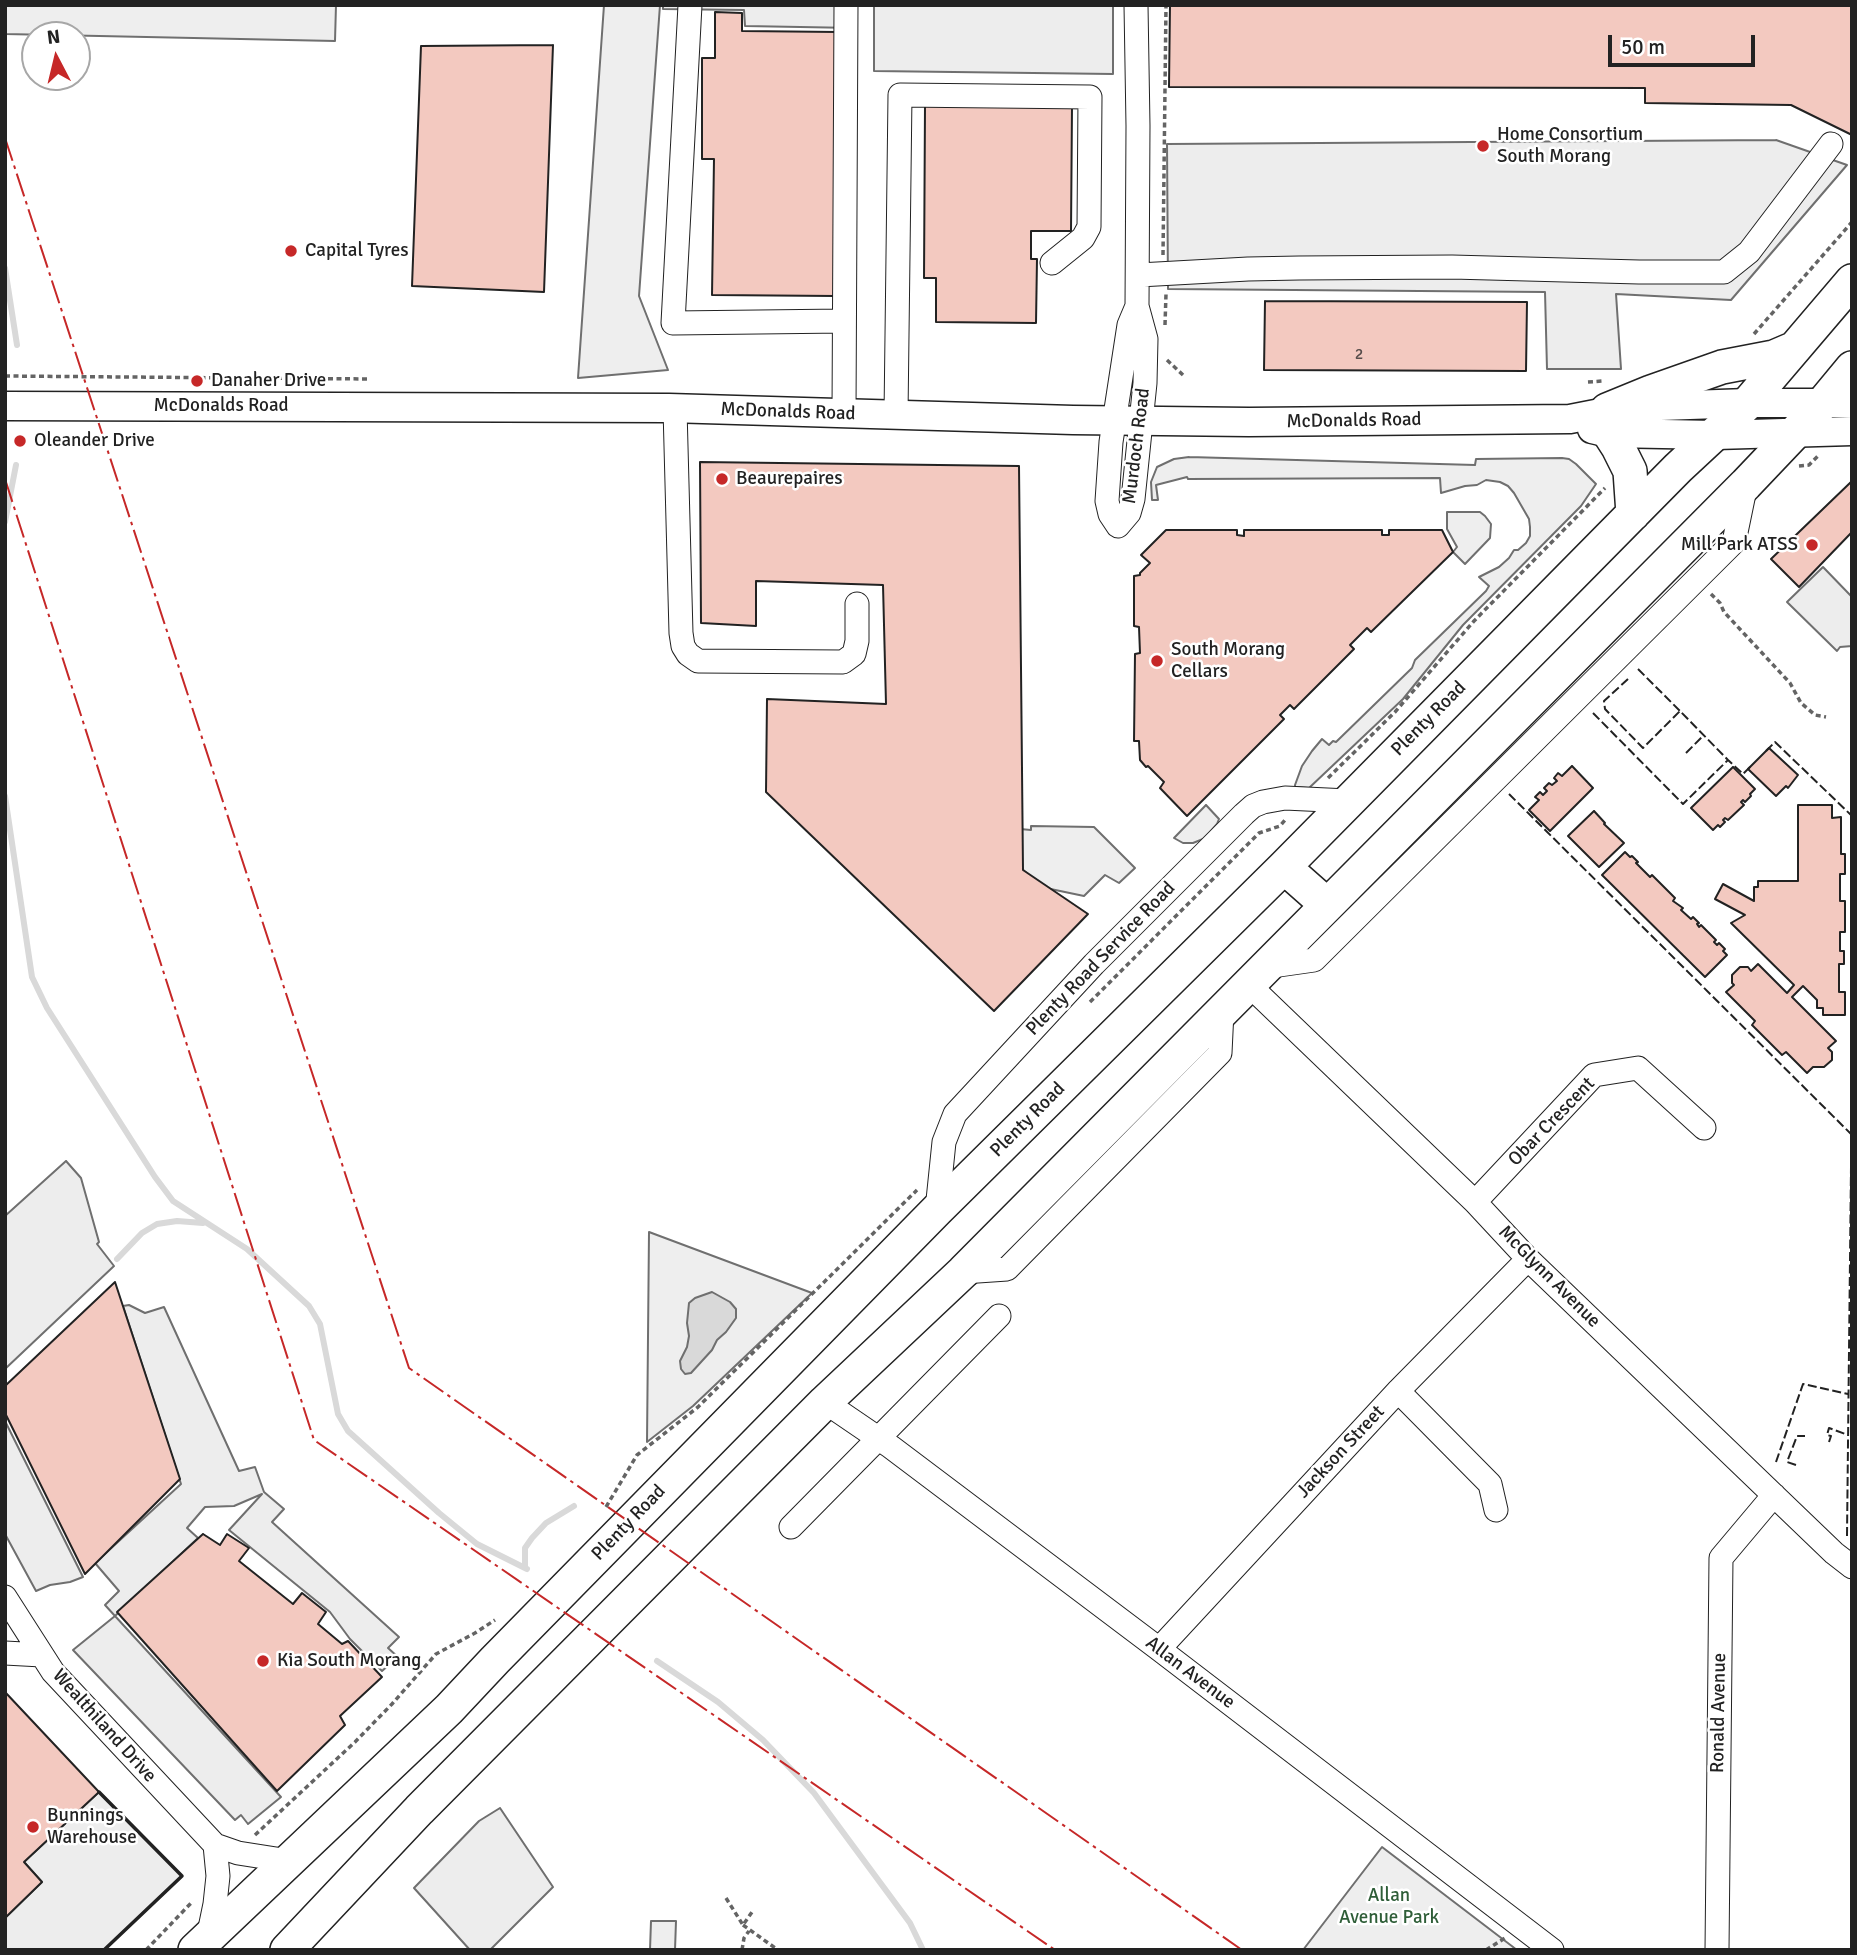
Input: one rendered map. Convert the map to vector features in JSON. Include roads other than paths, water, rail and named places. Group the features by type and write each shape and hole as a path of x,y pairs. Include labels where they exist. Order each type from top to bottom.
{"highway":[{"name":"Plenty Road","path":"202,1944 449,1709 928,1199 1283,867 1337,790 1748,403 1852,281"},
{"path":"1633,514 1630,471 1608,422 1651,392 1723,367 1774,357 1795,348"},
{"path":"287,1950 419,1810 825,1402 963,1272 1797,431 1837,403 1852,368"},
{"path":"1283,867 1327,905"},
{"path":"449,1709 467,1718 484,1720 496,1718 523,1706"}],"main road":[{"name":"McDonalds Road","path":"5,406 675,409 1142,421 1570,419 1596,431 1631,407 1837,403"},
{"name":"McDonalds Road","path":"1608,422 1716,435 1852,430"}],"street":[{"path":"690,5 673,323 844,321"},
{"path":"844,414 846,5"},
{"name":"Murdoch Road","path":"1136,5 1139,275 1137,306 1146,339 1145,383 1133,499 1129,513 1118,526 1110,514 1107,501 1114,420 1129,325 1137,306"},
{"path":"896,415 900,95 1090,97 1089,227 1083,238 1052,263"},
{"path":"1139,275 1248,269 1452,267 1724,272 1749,252 1831,144"},
{"path":"675,409 681,633 683,646 688,654 698,661 843,662 853,654 857,641 857,604"},
{"path":"1257,976 1314,960 1734,542 1746,484"},
{"path":"1471,759 1533,742"},
{"name":"Plenty Road Service Road","path":"928,1199 955,1114 1094,964 1244,814 1263,802 1286,808 1337,790"},
{"name":"McGlynn Avenue","path":"1257,976 1528,1259 1839,1559 1852,1567"},
{"name":"Obar Crescent","path":"1475,1202 1594,1075 1639,1068 1704,1128"},
{"name":"Jackson Street","path":"1159,1649 1398,1391 1528,1259"},
{"path":"791,1527 999,1316"},
{"path":"1398,1391 1490,1485 1496,1510"},
{"name":"Allan Avenue","path":"825,1402 891,1447 1159,1649 1552,1950"},
{"name":"Ronald Avenue","path":"1717,1950 1721,1558 1774,1495"},
{"name":"Wealthiland Drive","path":"5,1597 53,1672 215,1845"},
{"path":"5,1653 43,1655"},
{"path":"202,1944 215,1904 218,1876 215,1845 238,1853 289,1861"}],"waterway":[{"path":"5,268 17,345"},
{"path":"5,522 16,465"},
{"path":"5,796 32,977 47,1008 155,1177 173,1201 247,1249 309,1306 320,1324 338,1414 348,1431 477,1544 527,1569"},
{"path":"117,1259 142,1233 157,1224 177,1221 203,1223"},
{"path":"525,1568 525,1548 532,1538 546,1523 574,1506"},
{"path":"657,1661 718,1702 763,1740 814,1793 910,1923 923,1950"}],"place":[{"name":"Home Consortium South Morang","path":"1483,146"},
{"name":"Capital Tyres","path":"291,251"},
{"name":"Danaher Drive","path":"197,381"},
{"name":"Oleander Drive","path":"20,441"},
{"name":"Beaurepaires","path":"722,479"},
{"name":"Mill Park ATSS","path":"1812,545"},
{"name":"South Morang Cellars","path":"1157,661"},
{"name":"Kia South Morang","path":"263,1661"},
{"name":"Bunnings Warehouse","path":"33,1827"}],"park label":[{"name":"Allan Avenue Park","path":"1389,1907"}]}
